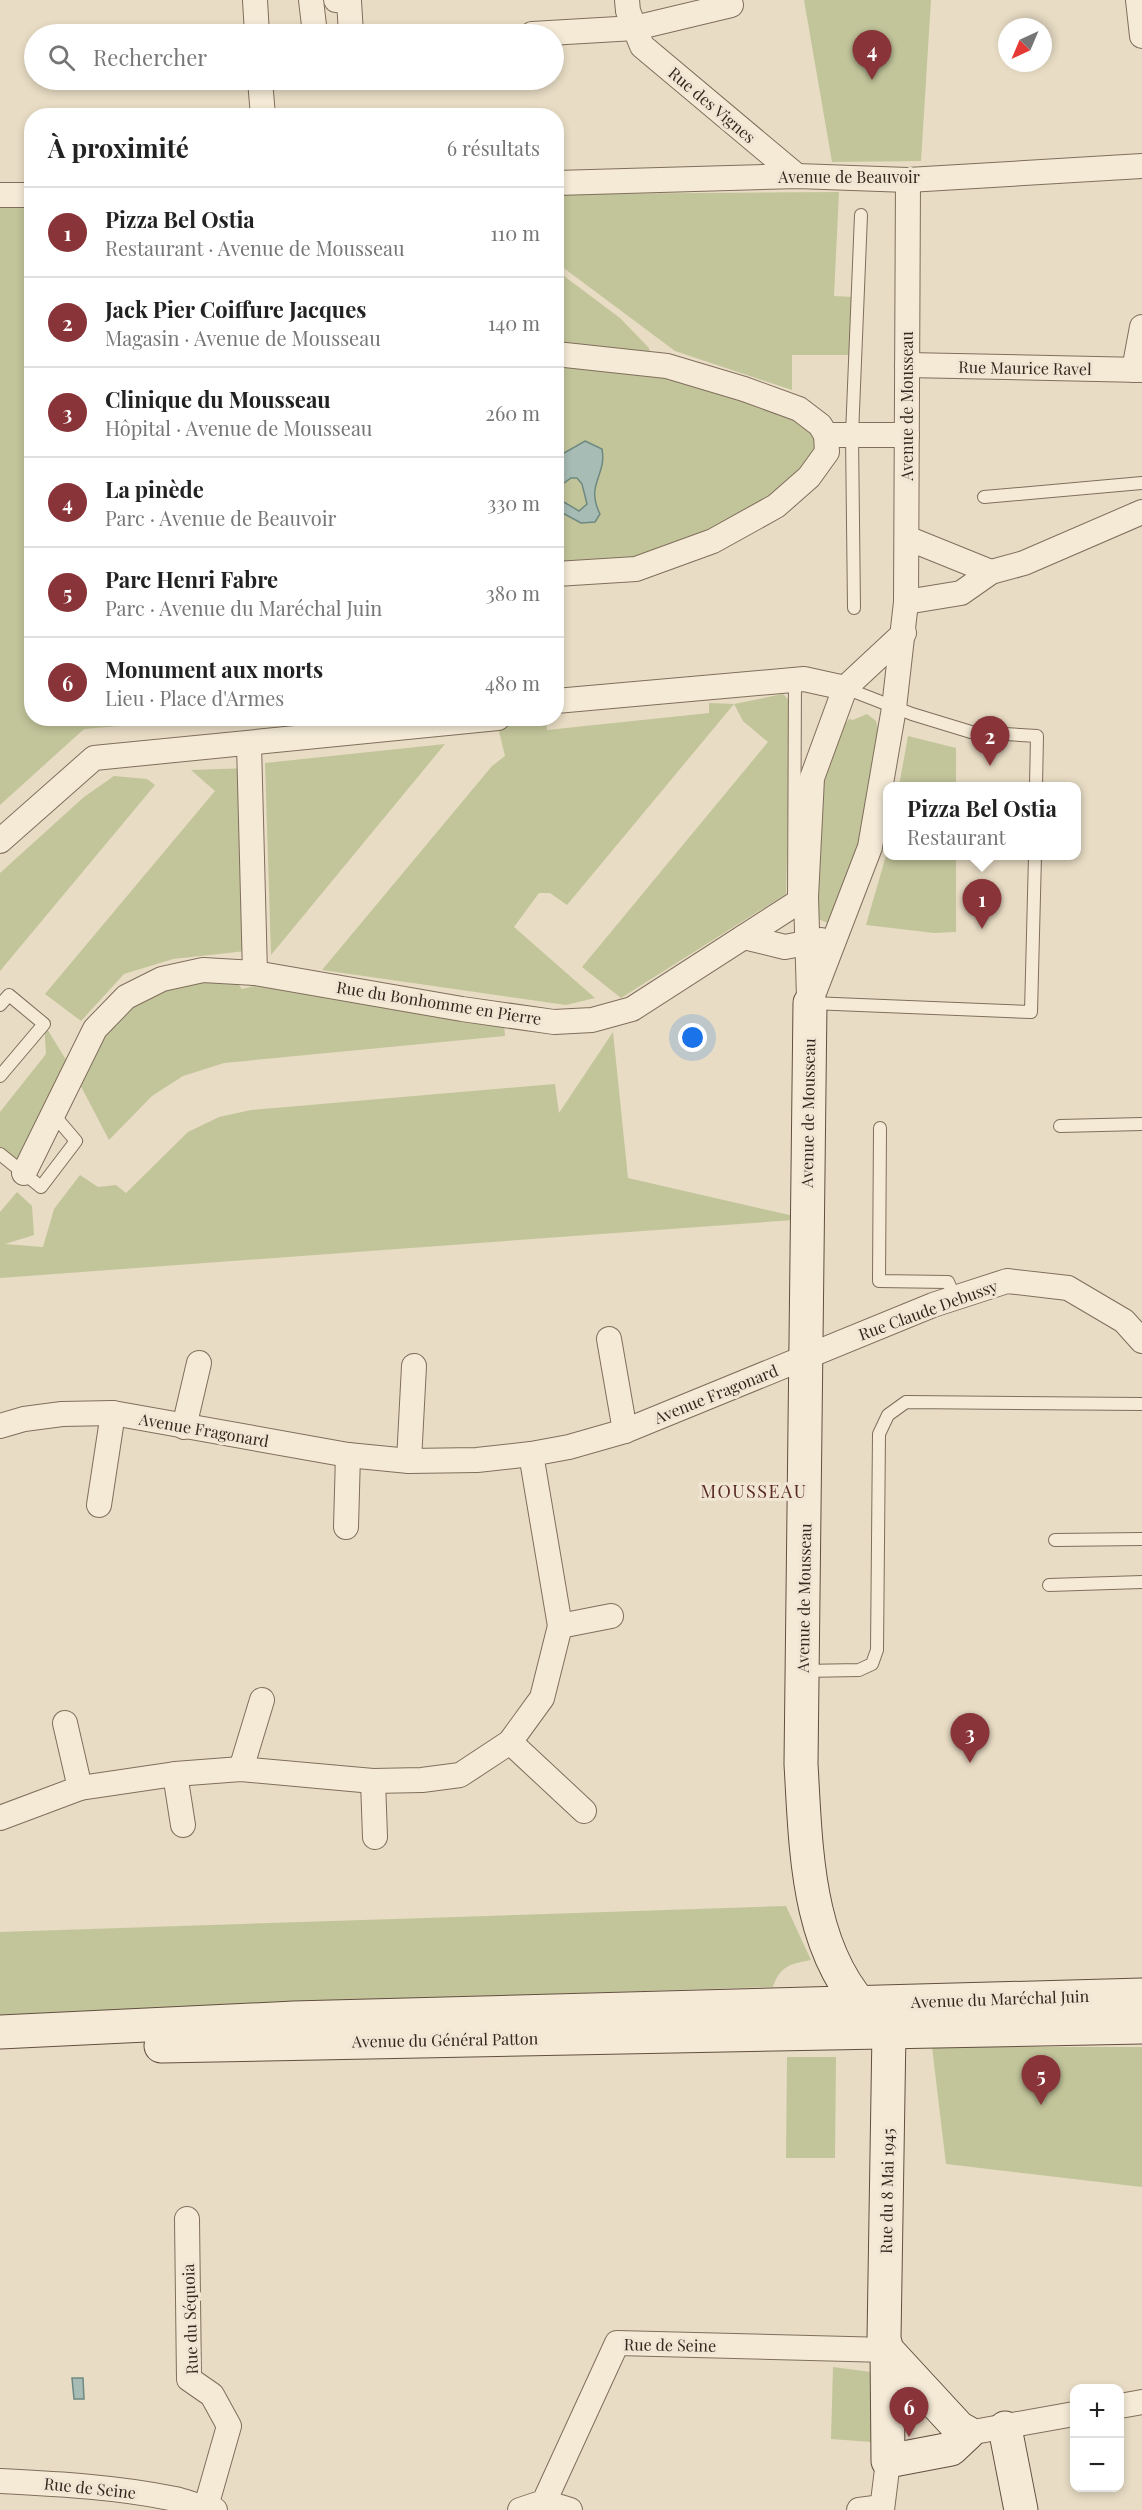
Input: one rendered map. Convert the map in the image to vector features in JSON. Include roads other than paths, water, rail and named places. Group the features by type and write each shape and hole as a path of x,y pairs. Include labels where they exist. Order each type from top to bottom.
{"main road":[{"name":"Avenue de Mousseau","path":"810,1003 801,1764 813,1906 829,1950 858,2003 889,2031"},
{"name":"Avenue du Maréchal Juin","path":"858,2003 1142,1995"},
{"path":"889,2031 911,2001"},
{"name":"Avenue du Général Patton","path":"0,2032 305,2017 858,2003"},
{"path":"837,2033 858,2003"},
{"name":"Avenue du Maréchal Juin","path":"889,2031 1142,2027"},
{"name":"Avenue du Général Patton","path":"0,2052 889,2031"},
{"name":"Rue du 8 Mai 1945","path":"888,2461 887,2350 884,2339 889,2031"},
{"path":"887,2350 959,2428 968,2433 951,2449 888,2461"},
{"path":"1005,2428 1021,2510"}],"street":[{"path":"255,0 256,24"},
{"path":"311,0 314,24"},
{"path":"336,0 349,1 350,24"},
{"name":"Rue des Vignes","path":"627,0 642,46 797,176"},
{"path":"564,32 635,28 731,5"},
{"path":"261,90 262,108"},
{"name":"Avenue de Beauvoir","path":"564,183 797,176 908,180 1142,166"},
{"name":"Avenue de Mousseau","path":"810,1003 870,847 894,708 904,633 907,538 908,180"},
{"path":"0,195 24,195"},
{"path":"1138,370 1142,327"},
{"path":"564,355 667,366 799,409 820,425 826,435 827,452 809,477 776,506 713,541 636,569 564,574"},
{"name":"Rue Maurice Ravel","path":"907,365 1138,370"},
{"path":"826,435 907,435"},
{"path":"906,602 961,593 991,572 1024,563 1142,512"},
{"path":"907,538 991,572"},
{"name":"Avenue de Mousseau","path":"810,1003 800,901 812,778 845,688 904,633"},
{"path":"564,700 804,679 845,688"},
{"path":"0,841 94,758 421,726"},
{"path":"249,744 255,973"},
{"name":"Rue du Bonhomme en Pierre","path":"24,1173 95,1029 126,997 162,979 203,970 255,973 462,1009 554,1022 592,1020 632,1010 800,901"},
{"path":"744,937 785,947 805,945 837,933"},
{"name":"Rue Claude Debussy","path":"807,1357 956,1298 1007,1281 1068,1288 1124,1321 1142,1341"},
{"path":"609,1339 624,1431"},
{"name":"Avenue Fragonard","path":"0,1426 24,1419 62,1414 113,1413 348,1455 408,1461 477,1460 569,1447 624,1431 807,1357"},
{"path":"184,1427 199,1363"},
{"path":"408,1461 414,1366"},
{"path":"99,1505 113,1413"},
{"path":"0,1818 80,1788 175,1774 242,1769 373,1781 422,1780 460,1775 510,1742 542,1698 560,1626 531,1454"},
{"path":"346,1527 348,1455"},
{"path":"560,1626 611,1616"},
{"path":"242,1769 262,1700"},
{"path":"65,1723 80,1788"},
{"path":"510,1742 584,1811"},
{"path":"175,1774 183,1825"},
{"path":"373,1781 375,1837"},
{"name":"Rue du Séquoia","path":"187,2219 189,2379 212,2395 229,2426 208,2509"},
{"name":"Rue de Seine","path":"544,2502 617,2343 887,2350"},
{"path":"1124,2405 1142,2402"},
{"path":"968,2433 1070,2415"},
{"path":"874,2509 888,2461"},
{"name":"Rue de Seine","path":"0,2481 71,2485 130,2492 176,2499 208,2509"},
{"path":"520,2510 544,2502 570,2510"}],"lane":[{"path":"854,608 852,435 861,215"},
{"path":"984,497 1142,483"},
{"path":"795,680 800,901"},
{"path":"845,688 894,708 971,732 1037,736 1036,782"},
{"path":"810,1003 1032,1012 1035,860"},
{"path":"0,1005 9,995 44,1024 0,1076"},
{"path":"0,1154 41,1187 76,1142 53,1114"},
{"path":"1060,1125 1142,1124"},
{"path":"880,1128 879,1281 948,1282 956,1298"},
{"path":"803,1671 859,1670 872,1664 877,1650 879,1434 888,1415 906,1402 1142,1404"},
{"path":"1055,1540 1142,1539"},
{"path":"1050,1585 1142,1582"}],"water":[{"path":"585,441 602,449 603,458 595,487 596,504 600,514 595,522 581,523 564,514 564,502 579,511 587,504 582,484 577,478 571,478 564,483 564,453"},
{"path":"72,2378 83,2378 84,2399 74,2399"}],"place":[{"name":"La pinède","path":"872,80"},
{"name":"Jack Pier Coiffure Jacques","path":"990,766"},
{"name":"Pizza Bel Ostia","path":"982,929"},
{"name":"Clinique du Mousseau","path":"970,1763"},
{"name":"Parc Henri Fabre","path":"1041,2105"},
{"name":"Monument aux morts","path":"909,2437"}],"district":[{"name":"MOUSSEAU","path":"754,1492"}]}
